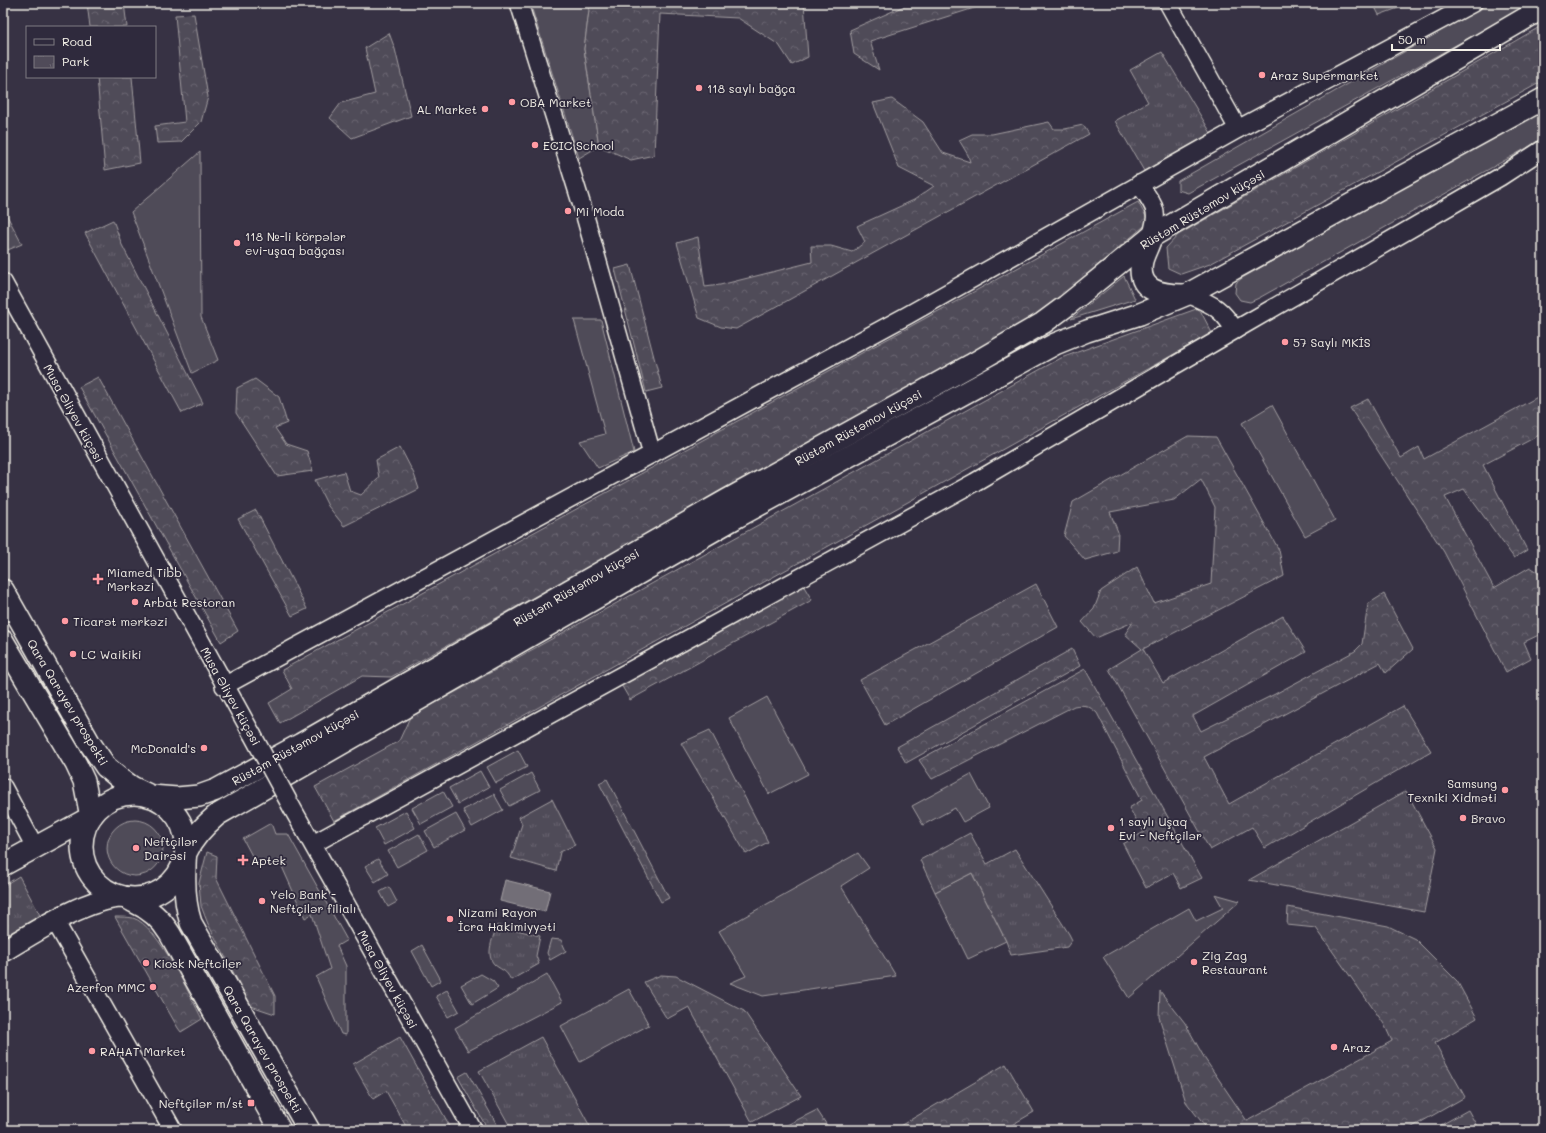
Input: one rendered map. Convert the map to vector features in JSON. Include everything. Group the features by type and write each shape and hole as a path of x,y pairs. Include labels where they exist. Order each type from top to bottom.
{"main road":[{"name":"Rüstəm Rüstəmov küçəsi","path":"151,796 177,798 199,796 216,790 301,744 727,500 971,365 1043,323 1151,237 1543,8"},
{"name":"Rüstəm Rüstəmov küçəsi","path":"186,855 194,839 204,826 229,808 737,517 1055,344 1087,331 1140,314 1188,294 1543,99"},
{"path":"1151,237 1142,262 1142,274 1146,285 1157,293 1170,295 1188,294"},
{"name":"Qara Qarayev prospekti","path":"3,590 97,754 106,767 118,778 151,796"},
{"name":"Qara Qarayev prospekti","path":"3,640 76,764 84,781 91,817"},
{"path":"3,865 91,817 106,802 119,796 133,794 151,796 167,805 179,819 186,836 186,855 180,871 170,884 156,893 140,898 124,897 102,901 83,908 54,921 3,951"},
{"path":"91,817 84,831 82,845 83,859 89,872 98,884 110,892 124,897"},
{"name":"Qara Qarayev prospekti","path":"186,855 184,892 186,909 191,923 309,1130"},
{"name":"Qara Qarayev prospekti","path":"124,897 147,909 163,923 280,1130"}],"street":[{"path":"519,3 583,209 652,454"},
{"path":"1168,3 1238,129"},
{"path":"224,686 908,315 1238,129 1473,3"},
{"path":"313,844 975,482 1500,177 1543,149"},
{"path":"1139,184 1156,210 1156,222 1151,237"},
{"name":"Musa Əliyev küçəsi","path":"3,282 224,686 473,1130"},
{"path":"1188,294 1211,304 1220,310 1235,330"},
{"path":"3,787 35,847"},
{"path":"54,921 173,1130"}],"green space":[{"path":"87,3 124,3 127,26 90,26"},
{"path":"530,3 590,3 584,49 599,146 579,158"},
{"path":"590,3 804,3 808,57 792,65 779,45 738,18 660,14 654,155 631,160 599,146 584,49"},
{"path":"911,3 990,3 870,41 879,70 854,54 850,30"},
{"path":"1373,3 1412,3 1379,15"},
{"path":"1532,3 1188,193 1178,190 1178,181 1488,4"},
{"path":"194,14 208,97 201,122 181,142 157,143 155,126 185,122 175,15"},
{"path":"1543,25 1543,81 1210,264 1181,274 1168,268 1166,248 1178,235"},
{"path":"389,33 395,49 411,116 352,138 330,118 341,103 375,94 365,48"},
{"path":"1162,52 1211,133 1144,171 1115,121 1148,102 1130,70"},
{"path":"97,78 132,78 140,163 105,170"},
{"path":"892,99 923,122 943,153 970,162 968,155 959,140 972,134 992,134 1049,122 1054,129 1065,129 1083,125 1089,134 736,329 721,327 699,318 677,243 698,237 705,287 720,285 812,262 811,246 831,246 852,252 865,242 857,226 914,200 934,186 899,168 873,103"},
{"path":"1543,109 1543,137 1541,140 1259,298 1250,302 1240,300 1235,293 1236,283 1242,278"},
{"path":"200,152 201,317 218,360 192,373 131,212"},
{"path":"1138,202 1149,222 1041,313 391,677 362,676 280,723 269,703 292,689 282,670"},
{"path":"3,208 22,244 3,252"},
{"path":"113,220 122,245 203,403 182,413 85,233"},
{"path":"630,265 662,388 646,392 615,269"},
{"path":"1124,276 1135,299 1071,319"},
{"path":"1199,308 1212,333 334,821 315,787 399,741 410,717 1061,358"},
{"path":"574,320 601,320 634,452 598,468 580,441 605,434"},
{"path":"98,377 238,631 221,642 79,387"},
{"path":"255,379 279,397 287,423 275,428 286,444 307,451 313,471 277,476 236,413 237,388"},
{"path":"1543,394 1543,433 1483,465 1527,550 1514,558 1464,489 1445,497 1494,588 1530,567 1543,575 1543,633 1524,642 1531,658 1506,672 1444,552 1350,408 1368,399 1401,458 1419,447 1424,459"},
{"path":"1272,405 1335,520 1305,536 1242,423"},
{"path":"1188,436 1216,437 1279,550 1284,576 1143,649 1163,683 1283,616 1306,652 1193,716 1201,731 1275,694 1355,651 1362,644 1368,604 1384,594 1413,649 1386,673 1380,663 1204,757 1229,804 1403,706 1431,751 1265,848 1252,827 1210,850 1109,669 1142,649 1125,634 1133,622 1096,638 1082,622 1094,609 1101,591 1137,567 1154,603 1211,584 1215,507 1201,479 1174,500 1110,512 1118,532 1117,551 1085,560 1064,536 1073,502"},
{"path":"400,447 414,474 419,489 344,526 328,506 315,480 344,472 350,491 361,495 379,478 376,460"},
{"path":"256,510 307,609 292,616 238,519"},
{"path":"1036,584 1058,627 885,725 860,680"},
{"path":"803,585 812,600 630,700 620,683"},
{"path":"1072,649 1080,666 906,763 897,747"},
{"path":"1085,669 1202,878 1181,888 1173,873 1146,888 1123,844 1144,832 1129,808 1142,800 1097,713 1087,706 1074,706 932,779 919,760"},
{"path":"767,697 808,774 769,794 729,718"},
{"path":"710,730 768,842 746,854 681,743"},
{"path":"518,750 527,767 496,783 487,767"},
{"path":"480,771 489,787 458,804 449,788"},
{"path":"531,773 540,790 509,806 500,790"},
{"path":"971,774 989,808 963,822 955,808 923,825 912,806"},
{"path":"607,779 669,898 661,902 599,783"},
{"path":"443,791 452,807 421,824 412,808"},
{"path":"1406,791 1437,848 1424,912 1249,880"},
{"path":"494,794 503,810 472,827 463,810"},
{"path":"552,799 575,845 560,852 556,871 511,858 522,824 519,817"},
{"path":"406,811 415,828 384,845 375,828"},
{"path":"456,814 465,830 434,847 425,831"},
{"path":"135,820 146,822 155,828 161,837 163,848 161,859 155,868 146,874 135,876 124,874 115,868 109,859 107,848 109,837 115,828 124,822"},
{"path":"271,823 275,834 288,834 347,940 337,946 346,966 346,1035 341,1034 316,977 330,969 312,914 305,918 279,860 259,869 243,839"},
{"path":"970,833 987,864 1015,849 1069,934 1072,940 1067,947 1011,955 1006,941 972,873 935,892 920,860"},
{"path":"419,834 428,850 397,867 388,851"},
{"path":"207,852 217,856 216,878 275,996 275,1014 251,1006 208,924 201,906 199,883"},
{"path":"858,853 869,868 841,886 896,976 763,996 730,983 746,976 719,931"},
{"path":"378,859 388,874 375,882 365,866"},
{"path":"972,873 1006,941 968,959 935,892"},
{"path":"19,876 41,917 3,939 3,886"},
{"path":"389,887 397,902 388,907 380,892"},
{"path":"1215,894 1240,901 1129,998 1103,957 1189,908 1196,921 1223,908"},
{"path":"1288,907 1388,926 1415,939 1457,981 1477,1018 1435,1043 1465,1097 1407,1130 1208,1130 1186,1102 1159,1017 1160,991 1185,1023 1205,1059 1247,1121 1392,1041 1384,1024 1316,928 1287,925"},
{"path":"115,917 133,918 143,923 153,934 172,962 202,1019 181,1032"},
{"path":"497,925 540,936 536,956 539,964 511,980 506,972 495,965 490,956 491,945"},
{"path":"551,939 561,940 566,951 550,960 547,953"},
{"path":"422,945 441,980 431,986 412,951"},
{"path":"481,974 493,981 498,988 472,1004 461,985"},
{"path":"547,974 562,1002 468,1051 455,1028"},
{"path":"661,975 676,976 744,1011 801,1096 752,1122 689,1007 667,1019 644,982"},
{"path":"629,989 649,1025 580,1062 561,1026"},
{"path":"447,990 459,1011 448,1017 436,996"},
{"path":"400,1037 452,1130 408,1130 386,1091 373,1099 353,1064"},
{"path":"541,1037 592,1130 512,1130 479,1071"},
{"path":"1006,1064 1034,1112 1003,1130 893,1130"},
{"path":"467,1072 500,1130 488,1130 458,1077"},
{"path":"817,1110 830,1130 777,1130"},
{"path":"1468,1110 1479,1130 1432,1130"}],"shaded area":[{"path":"505,880 550,891 545,912 500,901"}],"place":[{"name":"Araz Supermarket","path":"1262,75"},
{"name":"118 saylı bağça","path":"699,88"},
{"name":"OBA Market","path":"512,102"},
{"name":"AL Market","path":"485,109"},
{"name":"ECIC School","path":"535,145"},
{"name":"Mi Moda","path":"568,211"},
{"name":"118 №-li körpələr evi-uşaq bağçası","path":"237,243"},
{"name":"57 Saylı MKİS","path":"1285,342"},
{"name":"Miamed Tibb Mərkəzi","path":"98,579"},
{"name":"Arbat Restoran","path":"135,602"},
{"name":"Ticarət mərkəzi","path":"65,621"},
{"name":"LC Waikiki","path":"73,654"},
{"name":"McDonald's","path":"204,748"},
{"name":"Samsung Texniki Xidməti","path":"1505,790"},
{"name":"Bravo","path":"1463,818"},
{"name":"1 saylı Uşaq Evi - Neftçilər","path":"1111,828"},
{"name":"Neftçilər Dairəsi","path":"136,848"},
{"name":"Aptek","path":"243,860"},
{"name":"Yelo Bank - Neftçilər filialı","path":"262,901"},
{"name":"Nizami Rayon İcra Hakimiyyəti","path":"450,919"},
{"name":"Zig Zag Restaurant","path":"1194,962"},
{"name":"Kiosk Neftciler","path":"146,963"},
{"name":"Azerfon MMC","path":"153,987"},
{"name":"Araz","path":"1334,1047"},
{"name":"RAHAT Market","path":"92,1051"},
{"name":"Neftçilər m/st","path":"251,1103"}]}
